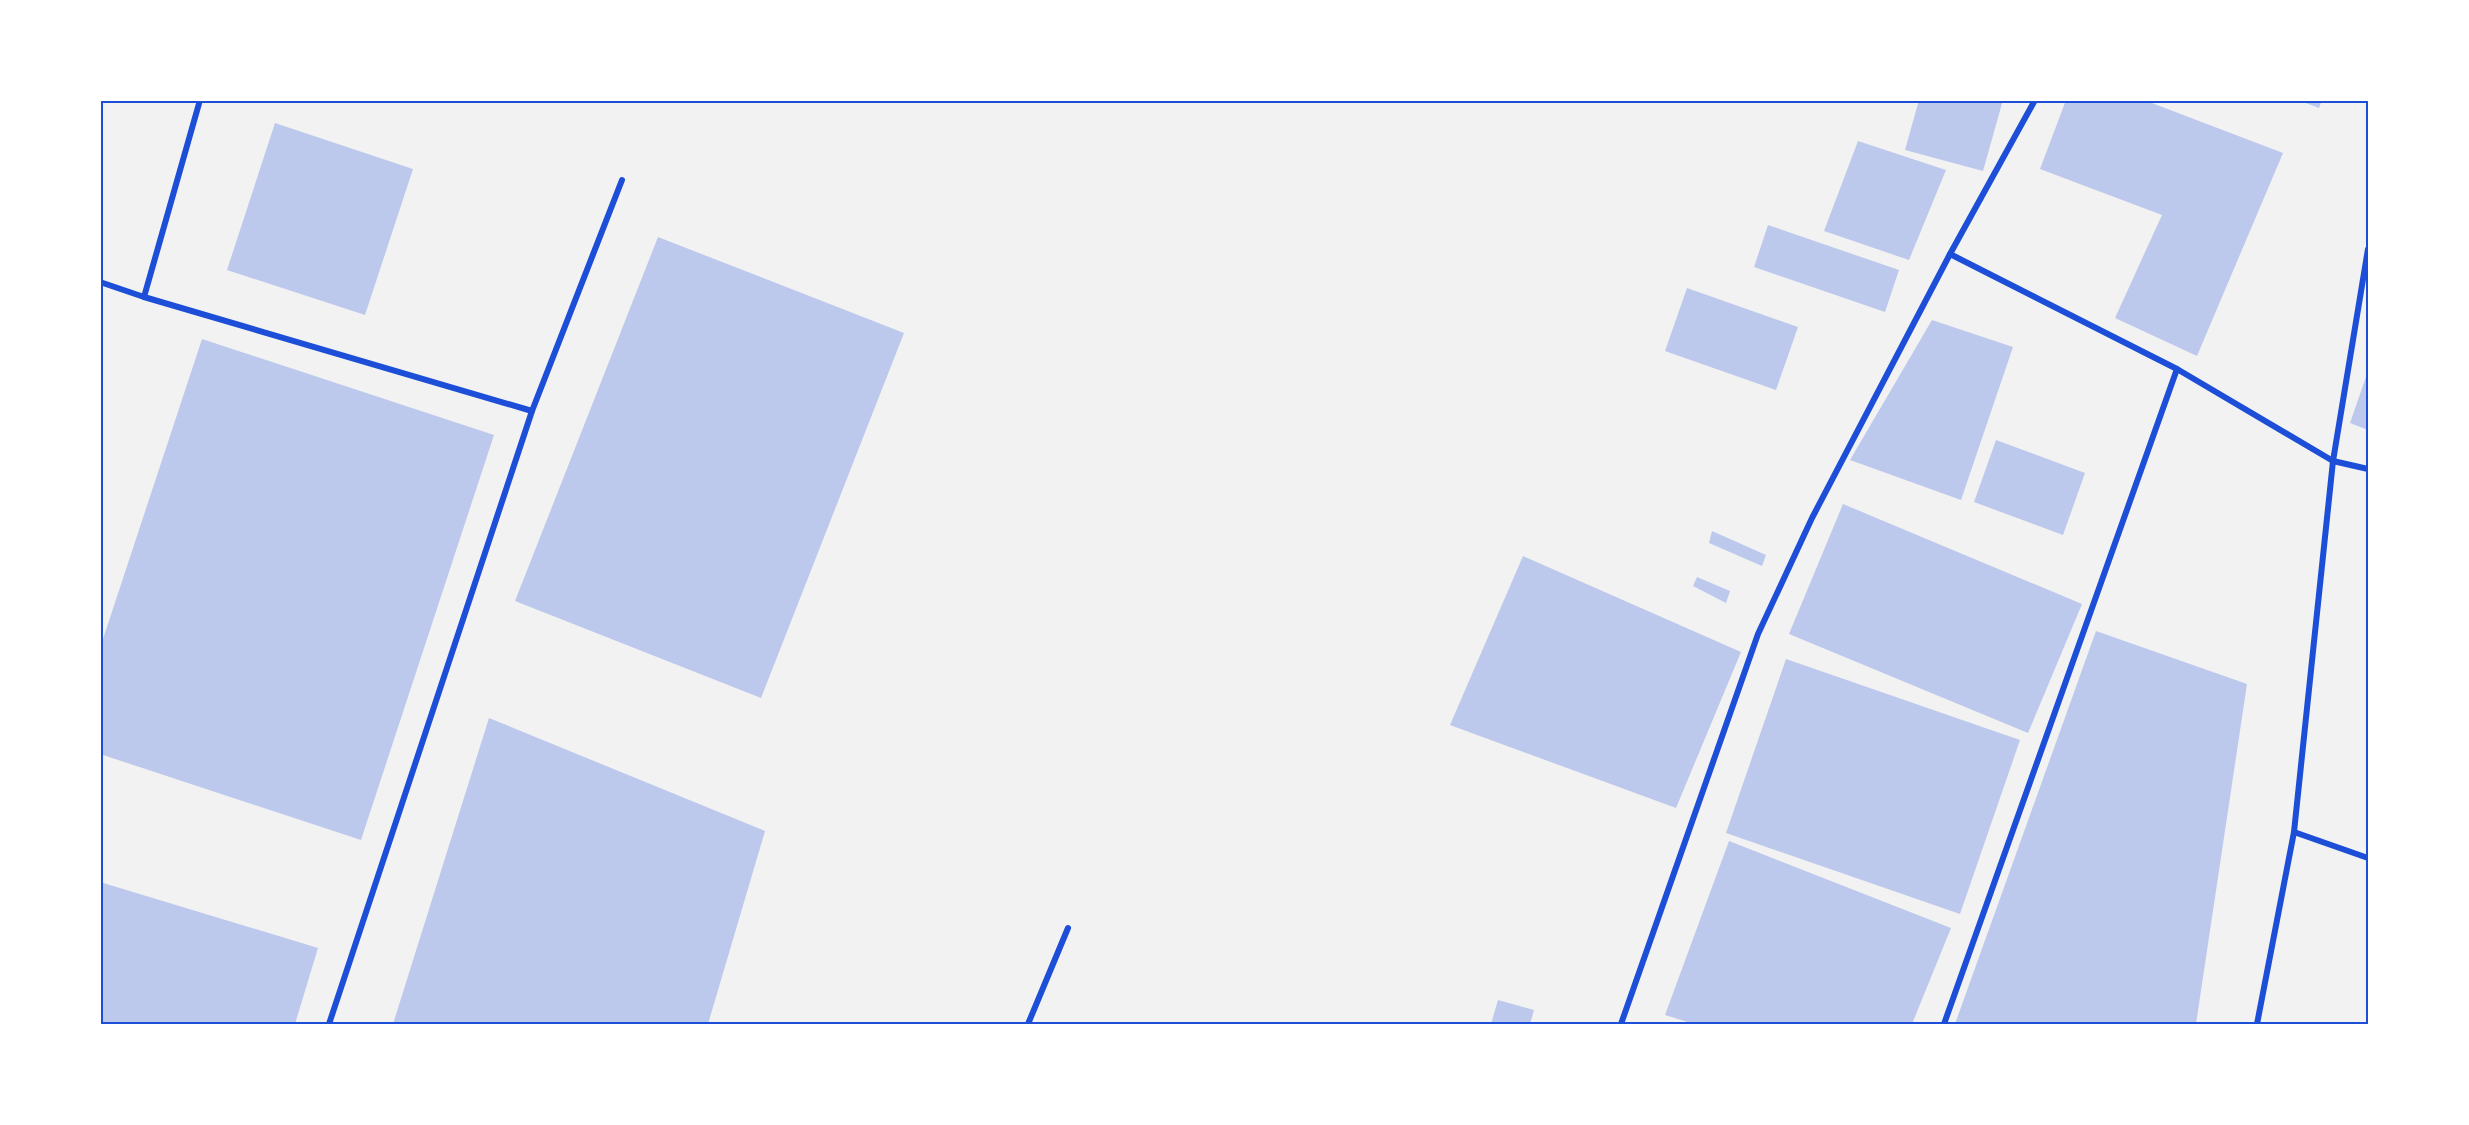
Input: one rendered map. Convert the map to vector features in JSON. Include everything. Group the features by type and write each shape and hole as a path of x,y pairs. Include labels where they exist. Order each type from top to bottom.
{"street":[{"path":"144,297 200,100"},
{"path":"1621,1024 1758,634 1812,518 1950,254 2036,100"},
{"path":"329,1024 532,411 622,180"},
{"path":"2257,1024 2295,832 2333,461 2368,249"},
{"path":"1950,254 2177,369 2333,461 2368,469"},
{"path":"100,282 532,411"},
{"path":"1944,1024 2177,369"},
{"path":"2295,832 2368,858"},
{"path":"1028,1024 1068,928"}],"building":[{"path":"1919,100 2003,100 1983,171 1905,150"},
{"path":"2066,100 2144,100 2283,153 2197,356 2115,318 2162,215 2040,169"},
{"path":"2298,100 2322,100 2319,108"},
{"path":"275,123 413,169 365,315 227,270"},
{"path":"1858,141 1946,170 1909,260 1824,231"},
{"path":"1768,225 1899,270 1885,312 1754,267"},
{"path":"658,237 904,333 761,698 515,601"},
{"path":"1687,288 1798,327 1776,390 1665,351"},
{"path":"1932,320 2013,347 1961,500 1850,460"},
{"path":"202,339 494,435 361,840 100,754 100,648"},
{"path":"2368,371 2368,430 2350,423"},
{"path":"1996,440 2085,473 2063,535 1974,502"},
{"path":"1843,504 2082,604 2028,733 1789,634"},
{"path":"1712,531 1766,555 1762,566 1709,543"},
{"path":"1523,556 1741,652 1676,808 1450,725"},
{"path":"1697,577 1730,591 1726,603 1693,586"},
{"path":"2096,631 2247,684 2196,1024 1955,1024"},
{"path":"1786,659 2020,740 1960,914 1726,833"},
{"path":"489,718 765,831 708,1024 393,1024"},
{"path":"1729,841 1951,928 1912,1024 1694,1024 1665,1015"},
{"path":"100,882 318,948 295,1024 100,1024"},
{"path":"1498,1000 1534,1010 1530,1024 1491,1024"}]}
